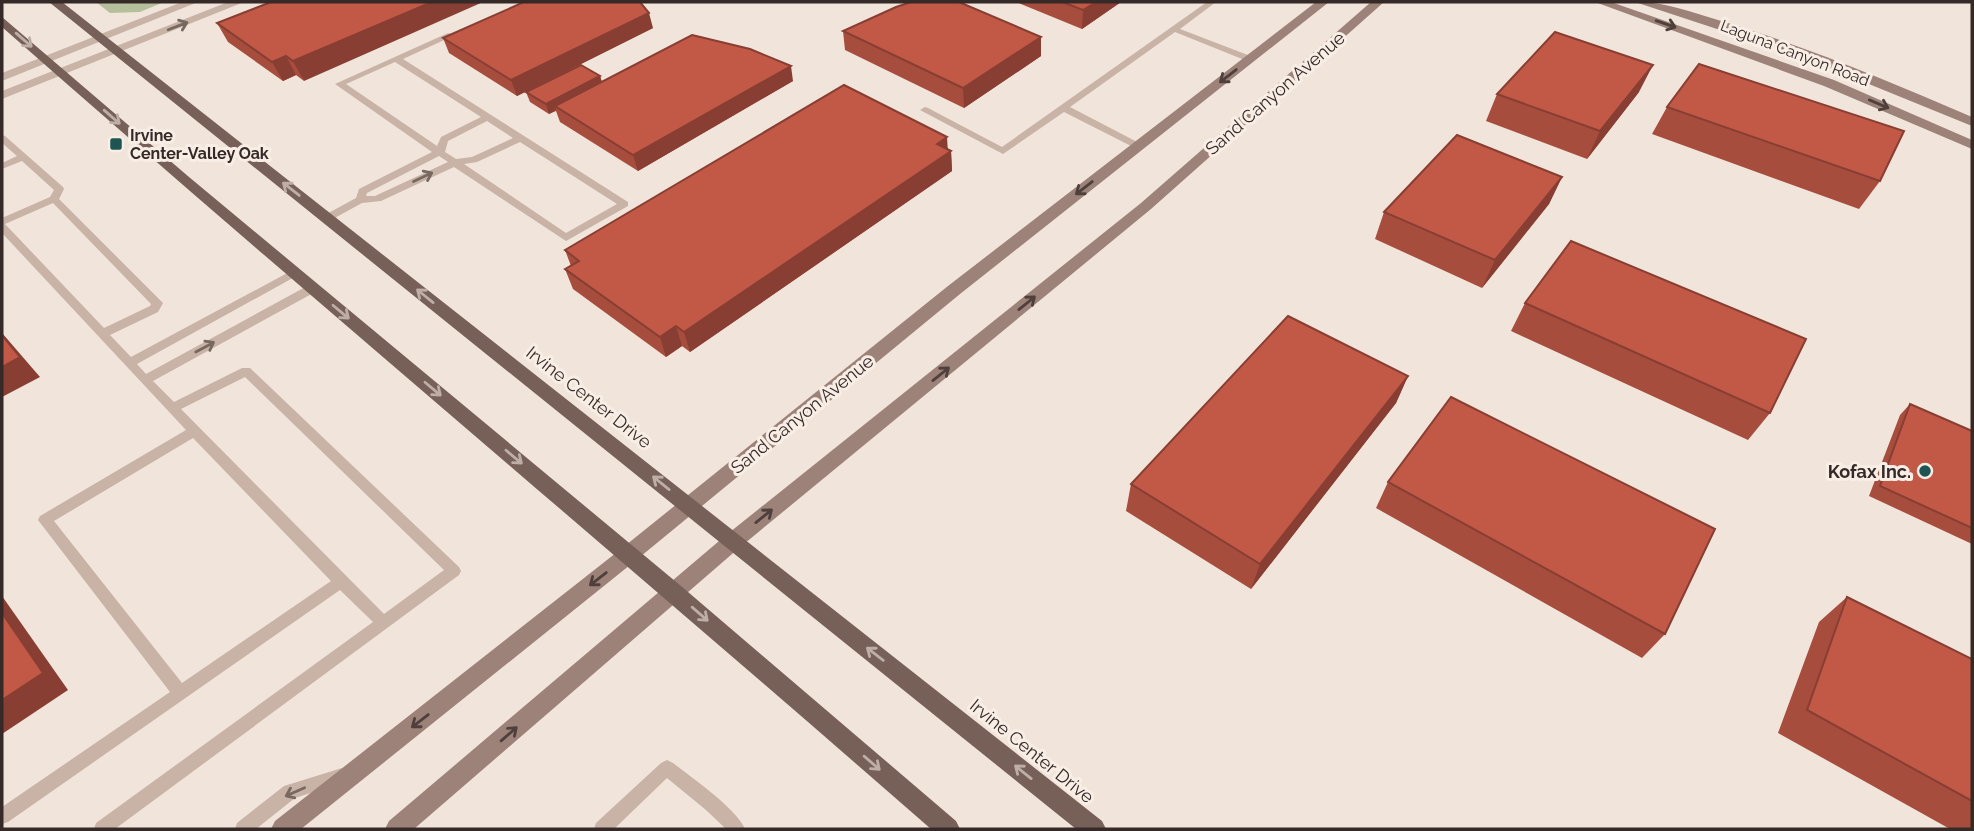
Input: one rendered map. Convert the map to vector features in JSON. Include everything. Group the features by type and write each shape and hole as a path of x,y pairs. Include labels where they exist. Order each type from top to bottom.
{"main road":[{"name":"Irvine Center Drive","path":"55,2 1094,829"},
{"name":"Sand Canyon Avenue","path":"283,829 628,555 946,297 1323,2"},
{"name":"Sand Canyon Avenue","path":"397,829 732,542 1146,206 1378,2"},
{"name":"Laguna Canyon Road","path":"1601,2 1829,83 1972,145"},
{"name":"Laguna Canyon Road","path":"1641,2 1692,14 1869,79 1972,122"},
{"path":"1663,2 1692,14"},
{"path":"2,21 295,274 674,592 948,829"}],"street":[{"path":"2,77 192,2"},
{"path":"2,95 238,2"}],"lane":[{"path":"925,110 1003,151 1212,2"},
{"path":"1174,29 1250,59"},
{"path":"396,59 624,204 566,238 339,84 396,59 451,35"},
{"path":"1064,108 1138,146"},
{"path":"360,200 363,191 440,151 444,139 488,117"},
{"path":"2,138 59,189 54,199 2,224 145,380 383,623"},
{"path":"327,218 360,200 377,199 456,162 474,160 520,138"},
{"path":"2,166 23,157"},
{"path":"54,199 157,303 154,309 103,334"},
{"path":"130,363 295,274"},
{"path":"145,380 313,288"},
{"path":"102,829 454,570 246,371 172,408"},
{"path":"180,693 45,520 195,431"},
{"path":"2,816 341,582"},
{"path":"602,829 667,768 712,804 737,829"},
{"path":"243,829 290,792 355,772"}],"green space":[{"path":"96,2 164,2 140,12 110,13"}],"building":[{"path":"271,2 432,2 293,61 286,56 272,62 217,23"},
{"path":"524,2 640,2 649,13 511,80 443,38"},
{"path":"911,2 959,2 1041,37 963,88 843,31"},
{"path":"1062,2 1096,2 1083,10"},
{"path":"1555,32 1653,65 1600,131 1497,94"},
{"path":"692,35 750,49 791,66 633,155 555,106"},
{"path":"1699,64 1904,131 1880,181 1667,107"},
{"path":"581,65 600,76 546,104 526,92"},
{"path":"844,85 947,137 937,144 951,151 684,332 676,326 660,337 565,269 579,261 565,250"},
{"path":"1457,135 1562,177 1495,260 1384,212"},
{"path":"1571,241 1806,339 1770,413 1525,303"},
{"path":"1288,316 1408,376 1260,564 1131,484"},
{"path":"2,335 20,357 2,367"},
{"path":"1451,397 1715,529 1665,634 1388,482"},
{"name":"Kofax Inc.","path":"1910,404 1972,431 1972,528 1880,486"},
{"path":"1847,597 1972,659 1972,801 1807,710"},
{"path":"2,613 43,673 2,700"}],"place":[{"name":"Irvine Center-Valley Oak","path":"116,144"},
{"name":"Kofax Inc.","path":"1925,471"}]}
